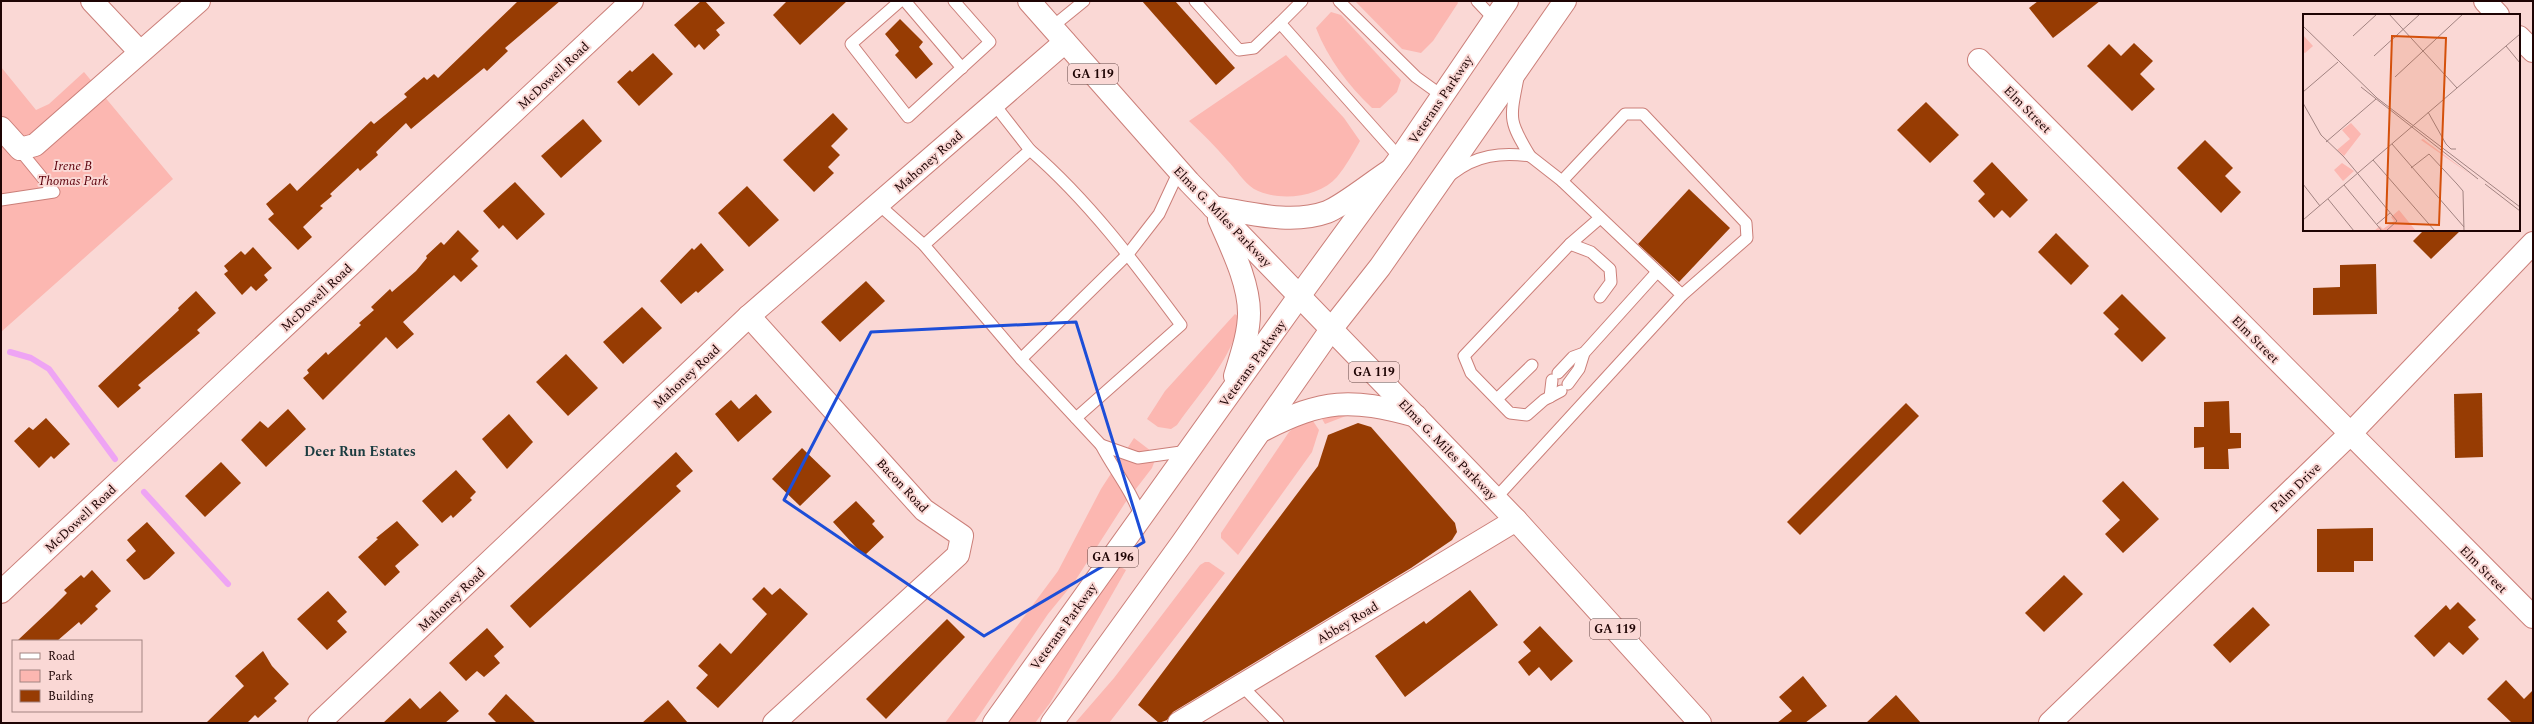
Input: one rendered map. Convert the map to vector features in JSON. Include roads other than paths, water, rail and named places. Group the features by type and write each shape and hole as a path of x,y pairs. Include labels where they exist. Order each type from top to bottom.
{"street":[{"path":"92,1 140,52"},
{"path":"1,128 16,146 24,149 38,143 199,1"},
{"name":"McDowell Road","path":"1,592 632,1"},
{"name":"GA 119","path":"1029,1 1058,35"},
{"name":"Veterans Parkway","path":"994,723 1395,164 1508,1"},
{"path":"1052,723 1260,432 1332,328 1380,267 1565,1"},
{"path":"2485,1 2497,14"},
{"name":"Mahoney Road","path":"319,723 749,316 994,104 1058,35"},
{"name":"Elma G. Miles Parkway","path":"1058,35 1179,171 1516,520 1695,721"},
{"path":"2520,38 2533,52"},
{"name":"Elm Street","path":"1979,60 2533,617"},
{"path":"1213,207 1275,217 1305,218 1329,212 1395,164"},
{"name":"GA 196","path":"1213,207 1238,268 1247,297 1249,313 1244,346 1231,391"},
{"name":"Palm Drive","path":"2050,723 2350,434 2533,243"},
{"name":"Bacon Road","path":"749,316 924,510 962,536 958,555 774,723"},
{"path":"1260,432 1293,415 1339,403 1383,407 1416,416"},
{"name":"Abbey Road","path":"1179,723 1516,520"}],"lane":[{"path":"900,1 851,44 908,117 990,42 954,1"},
{"path":"905,1 962,68"},
{"path":"1058,35 1084,1"},
{"path":"1195,1 1239,50 1254,48 1302,1"},
{"path":"1339,1 1416,77 1441,96"},
{"path":"1477,1 1494,20"},
{"path":"1280,23 1395,164"},
{"path":"1520,67 1512,112 1514,129 1530,156 1562,181 1682,295"},
{"path":"994,104 1030,150 1060,176 1128,254 1181,325 1076,418"},
{"path":"1495,499 1682,295 1747,238 1746,223 1643,114 1625,114 1562,181"},
{"path":"1,200 54,192 16,146"},
{"path":"924,245 1030,150"},
{"path":"1437,185 1456,170 1480,157 1506,153 1530,156"},
{"path":"1020,359 1128,254 1160,214 1179,171"},
{"path":"878,204 924,245 1020,359 1101,445 1110,463 1134,498 1141,518"},
{"path":"1600,218 1570,244 1464,356 1471,373 1510,413 1527,415 1565,387 1579,370 1584,353 1657,272"},
{"path":"1570,244 1591,252 1610,269 1611,282 1600,297"},
{"path":"1550,397 1555,377 1573,357 1584,353"},
{"path":"1497,399 1532,365"},
{"path":"1101,445 1138,458 1189,451"},
{"path":"1242,686 1278,723"}],"waterway":[{"path":"10,352 31,358 49,369 115,459"},
{"path":"144,492 228,584"}],"district":[{"name":"Deer Run Estates","path":"360,451"}],"park label":[{"name":"Irene B Thomas Park","path":"73,172"}]}
